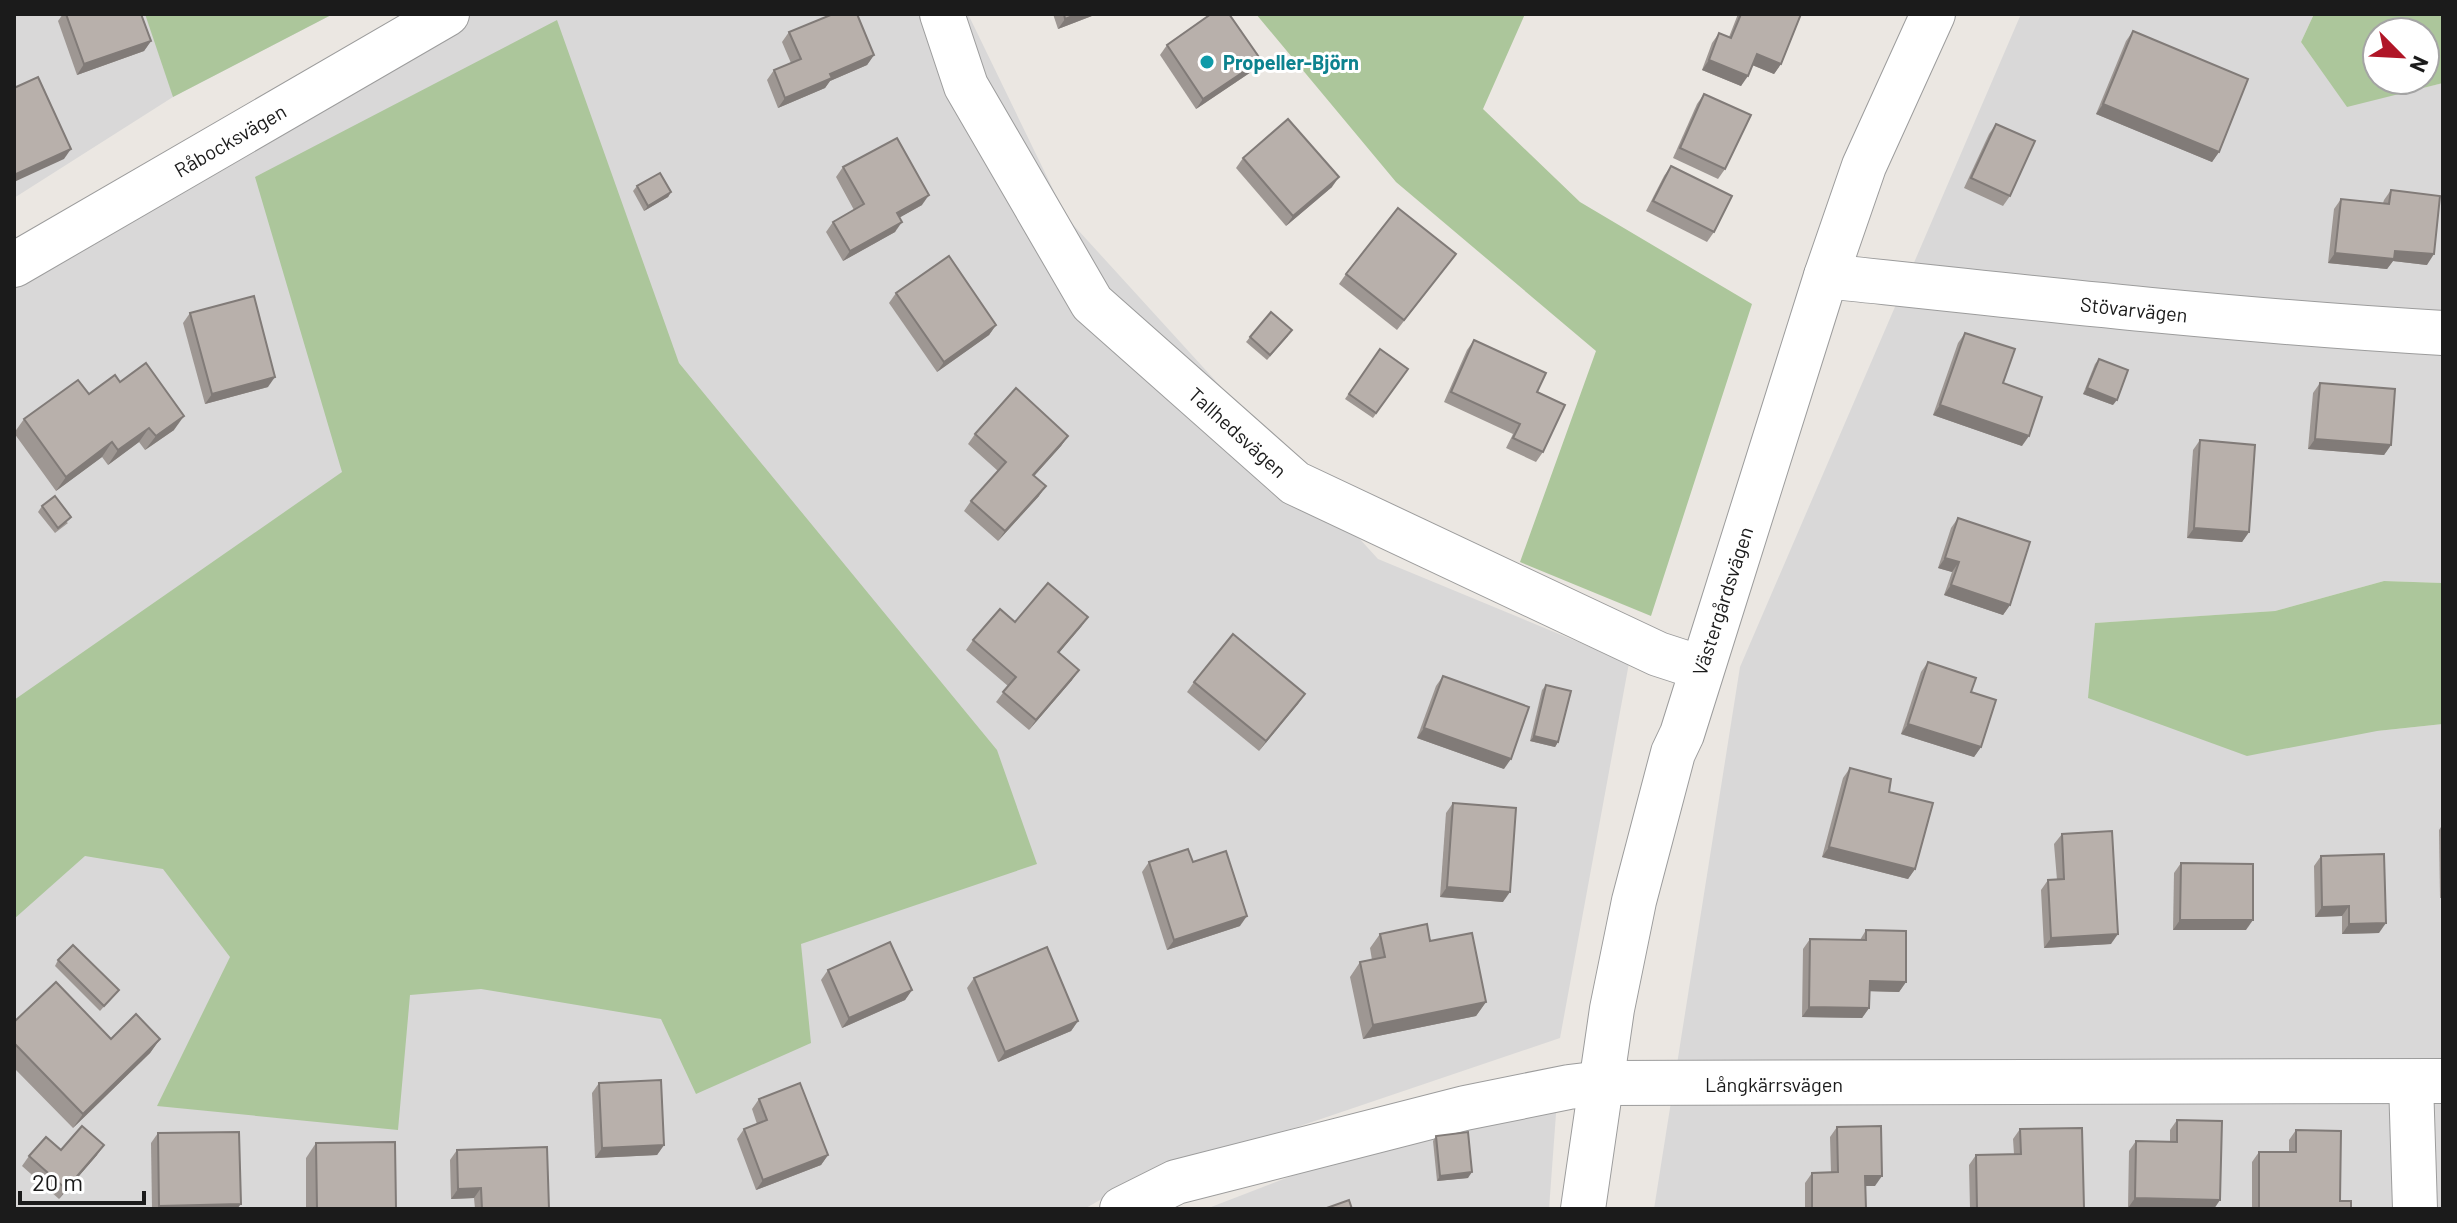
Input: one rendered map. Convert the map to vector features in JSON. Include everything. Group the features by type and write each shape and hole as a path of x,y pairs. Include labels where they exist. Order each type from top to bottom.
{"street":[{"name":"Råbocksvägen","path":"14,265 447,14"},
{"name":"Tallhedsvägen","path":"942,14 966,86 1092,303 1295,483 1658,654 1701,668"},
{"name":"Västergårdsvägen","path":"1583,1209 1612,1009 1634,901 1673,753 1682,734 1826,276 1864,166 1933,14"},
{"name":"Stövarvägen","path":"1826,276 2128,310 2298,325 2443,333"},
{"name":"Långkärrsvägen","path":"1122,1209 1176,1182 1465,1108 1602,1083 2427,1082"},
{"path":"2415,1209 2427,1082"}],"shaded area":[{"path":"14,14 333,14 173,97 14,198"},
{"path":"470,14 968,14 1067,218 1378,559 1629,663 1560,1038 1129,1184 1084,1209 14,1209 14,286"},
{"path":"2021,14 2314,14 2301,42 2347,106 2389,96 2441,96 2443,83 2443,583 2384,581 2275,611 2096,623 2377,731 2443,724 2443,1209 1654,1209 1740,667"},
{"path":"1559,1073 1549,1209 1206,1209"}],"green space":[{"path":"145,14 333,14 173,97"},
{"path":"1256,14 1525,14 1483,109 1580,202 1752,304 1651,616 1520,562 1596,351 1396,182"},
{"path":"2314,14 2443,14 2441,84 2441,16 2361,16 2361,96 2391,96 2347,107 2301,42"},
{"path":"557,20 679,363 997,750 1037,864 801,944 811,1043 696,1094 661,1019 481,989 410,995 398,1130 157,1106 230,957 163,869 85,856 14,919 14,700 342,472 255,177"},
{"path":"2384,581 2443,583 2443,724 2377,731 2247,756 2088,698 2095,623 2275,611"}],"building":[{"path":"66,14 141,14 151,41 84,64"},
{"path":"833,14 857,14 874,55 830,74 832,78 785,98 774,70 801,59 789,32"},
{"name":"Propeller-Björn","path":"1211,14 1229,14 1261,60 1203,99 1167,45"},
{"path":"1741,14 1801,14 1781,64 1757,54 1748,76 1709,60 1719,33 1731,38"},
{"path":"2133,31 2248,79 2219,152 2103,104"},
{"path":"38,77 71,149 14,175 14,88"},
{"path":"1704,94 1751,115 1725,169 1680,148"},
{"path":"1288,119 1339,177 1293,216 1243,158"},
{"path":"1996,124 2035,141 2010,196 1971,178"},
{"path":"897,138 929,195 897,213 902,222 850,251 833,222 864,204 843,167"},
{"path":"1671,166 1732,196 1714,232 1653,201"},
{"path":"660,173 671,192 648,206 637,186"},
{"path":"2391,190 2440,196 2434,254 2395,251 2394,259 2335,253 2341,199 2389,204"},
{"path":"1398,208 1456,254 1404,320 1346,274"},
{"path":"949,256 996,325 944,362 896,293"},
{"path":"254,296 275,377 212,394 190,313"},
{"path":"1271,312 1292,330 1270,355 1250,337"},
{"path":"1965,333 2015,349 2003,383 2042,397 2029,436 1940,405"},
{"path":"1474,340 1546,373 1537,392 1565,405 1543,452 1513,438 1520,424 1451,392"},
{"path":"1380,349 1408,369 1376,413 1349,394"},
{"path":"2099,359 2128,370 2117,400 2087,388"},
{"path":"146,363 184,416 156,436 149,428 118,450 112,442 66,477 24,419 78,380 89,394 115,375 120,382"},
{"path":"2320,383 2395,389 2391,445 2315,439"},
{"path":"1016,388 1068,436 1033,475 1046,486 1005,531 971,501 1006,462 975,434"},
{"path":"2200,440 2255,445 2249,532 2194,528"},
{"path":"55,496 71,517 58,528 42,506"},
{"path":"1958,518 2030,542 2010,605 1951,585 1959,562 1945,558"},
{"path":"1048,583 1088,617 1058,652 1079,670 1036,720 1003,692 1016,677 973,640 1000,609 1015,622"},
{"path":"1233,634 1305,694 1266,741 1194,682"},
{"path":"1928,662 1976,678 1971,692 1996,700 1981,747 1908,724"},
{"path":"1443,676 1529,707 1511,759 1424,728"},
{"path":"1546,685 1571,691 1558,742 1534,736"},
{"path":"1850,768 1891,779 1889,792 1933,803 1915,869 1829,847"},
{"path":"1453,803 1516,808 1510,892 1447,887"},
{"path":"2112,831 2118,934 2051,938 2048,880 2064,879 2062,834"},
{"path":"1188,849 1193,862 1226,851 1247,916 1174,940 1149,862"},
{"path":"2384,854 2386,923 2349,924 2349,906 2322,907 2321,856"},
{"path":"2181,863 2253,864 2253,920 2180,920"},
{"path":"1427,924 1430,941 1472,933 1486,1002 1373,1025 1360,962 1385,957 1380,934"},
{"path":"1866,930 1906,931 1906,982 1870,981 1869,1008 1809,1007 1810,939 1866,940"},
{"path":"890,942 912,990 849,1018 828,970"},
{"path":"73,945 119,990 104,1006 58,960"},
{"path":"1047,947 1078,1021 1005,1052 974,978"},
{"path":"56,982 111,1039 136,1014 160,1039 83,1114 14,1043 14,1022"},
{"path":"661,1080 664,1145 602,1148 599,1083"},
{"path":"800,1083 828,1155 763,1180 744,1129 767,1120 759,1099"},
{"path":"2177,1120 2222,1121 2220,1200 2135,1198 2136,1141 2177,1142"},
{"path":"82,1126 104,1145 66,1189 29,1156 46,1137 61,1150"},
{"path":"1881,1126 1882,1176 1865,1176 1866,1209 1812,1209 1812,1173 1838,1172 1837,1127"},
{"path":"2082,1128 2084,1208 1977,1209 1976,1155 2021,1154 2020,1129"},
{"path":"2296,1130 2341,1131 2340,1201 2351,1201 2351,1209 2259,1209 2259,1152 2296,1152"},
{"path":"239,1132 241,1204 159,1206 158,1133"},
{"path":"1468,1132 1472,1172 1440,1176 1436,1136"},
{"path":"395,1142 396,1209 317,1209 316,1143"},
{"path":"547,1147 549,1209 482,1209 481,1188 458,1189 457,1150"},
{"path":"1349,1200 1352,1209 1324,1209"}],"place":[{"name":"Propeller-Björn","path":"1207,62"}]}
